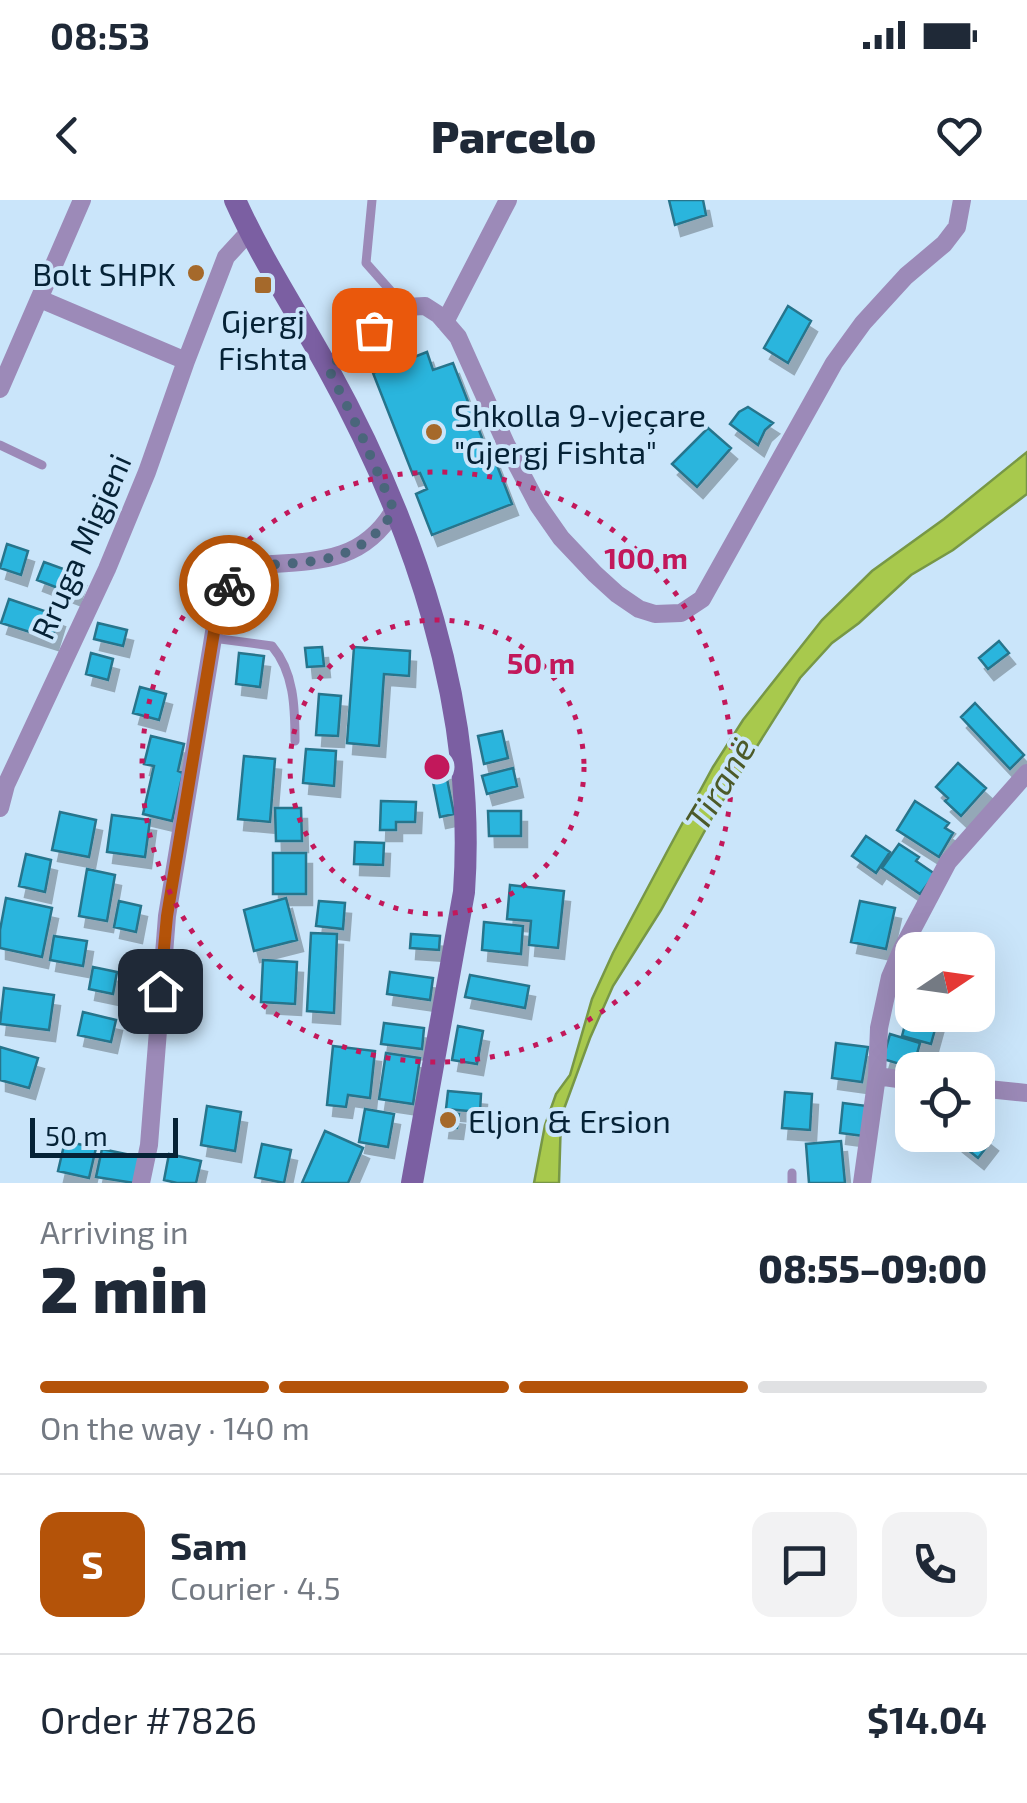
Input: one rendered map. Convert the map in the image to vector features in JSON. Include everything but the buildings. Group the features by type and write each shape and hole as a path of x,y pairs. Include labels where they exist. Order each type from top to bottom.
{"main road":[{"path":"235,200 249,232 328,368 394,510 421,580 444,659 462,758 466,861 459,925 412,1183"}],"street":[{"path":"0,389 82,200"},
{"path":"445,322 508,200"},
{"path":"328,368 405,307 425,306 458,337 506,444 538,505 562,538 595,574 640,609 655,614 681,613 702,599 834,363 874,311 958,227 962,200"},
{"name":"Rruga Migjeni","path":"0,808 6,784 35,719 108,569 226,258 249,232"},
{"path":"40,299 186,361"},
{"path":"141,1183 148,1145 167,916 213,638 230,584 238,572 250,566 328,560 365,545 384,527 394,510"},
{"path":"862,1183 877,1076 879,1028 890,977 948,862 982,821 1021,790 1027,772"},
{"path":"877,1076 895,1079"},
{"path":"995,1090 1027,1093"}],"lane":[{"path":"372,200 366,263 405,307"},
{"path":"0,445 42,465"},
{"path":"213,638 272,646 282,658 295,716 295,741"}],"water":[{"name":"Tiranë","path":"1027,452 1027,494 953,550 911,575 832,643 800,678 613,986 561,1117 559,1183 534,1183 545,1125 556,1094 570,1075 592,999 669,848 743,720 822,620 872,571"}],"way so far":[{"path":"229,585 238,572 250,566 328,560 365,545 384,527 394,510 328,368 374,330"}],"place":[{"name":"Bolt SHPK","path":"196,273"},
{"name":"Gjergj Fishta","path":"263,285"},
{"name":"Shkolla 9-vjeçare \"Gjergj Fishta\"","path":"434,432"},
{"name":"Eljon & Ersion","path":"448,1120"}],"route":[{"path":"160,991 167,916 215,626 229,585"}]}
